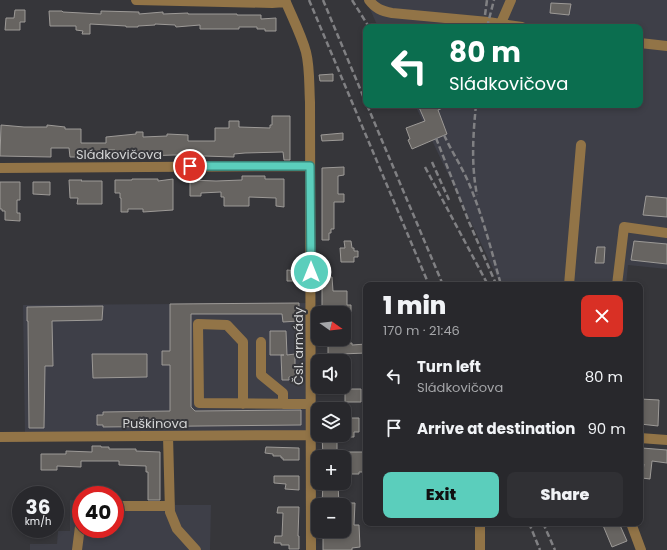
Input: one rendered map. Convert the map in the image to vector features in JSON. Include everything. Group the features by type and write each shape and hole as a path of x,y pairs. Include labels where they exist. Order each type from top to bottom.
{"street":[{"path":"136,0 272,3 286,1"},
{"path":"369,0 379,10 392,13 506,24"},
{"path":"501,23 511,0"},
{"name":"Čsl. armády","path":"286,1 303,43 309,76 310,435 312,550"},
{"path":"643,42 667,46"},
{"path":"569,282 581,145"},
{"name":"Sládkovičova","path":"0,168 310,166"},
{"path":"617,282 624,227 667,233"},
{"path":"243,404 243,342 228,325 198,324 199,404 243,404 283,404 311,404"},
{"path":"261,342 261,375 283,394 283,404"},
{"name":"Puškinova","path":"0,437 310,435"},
{"path":"168,436 170,512 177,529 196,550"},
{"path":"643,438 667,440"},
{"path":"124,506 169,506"},
{"path":"480,526 480,550"},
{"path":"632,526 641,550"},
{"path":"77,550 79,538"}],"shaded area":[{"path":"366,0 667,0 667,269 628,265 626,282 500,282 416,108 643,108 643,24 377,24"},
{"path":"311,303 311,435 25,436 23,305"},
{"path":"70,500 72,500 72,538 124,538 124,503 165,501 175,502 175,505 211,505 210,550 30,550 30,544 57,544 57,538 64,538 64,531 70,531"}],"building":[{"path":"551,3 571,4 569,15 550,13"},
{"path":"15,10 25,10 25,22 20,22 20,30 5,30 6,18 14,18"},
{"path":"49,11 101,14 101,11 139,12 139,14 163,12 163,14 188,13 261,15 261,19 276,18 276,31 265,31 265,29 257,29 257,27 239,27 239,29 200,29 200,25 176,27 175,25 155,24 138,27 126,27 90,24 90,34 82,34 83,31 76,30 76,26 50,26"},
{"path":"333,74 333,81 320,81 319,75"},
{"path":"419,108 443,108 438,110 447,134 412,149 408,140 410,139 406,128 425,121"},
{"path":"272,116 290,116 290,160 284,160 283,152 234,154 234,157 174,155 115,157 115,150 102,150 102,157 70,157 69,148 51,148 51,157 0,156 1,125 47,127 47,125 65,127 65,129 81,129 81,143 106,143 106,137 136,134 136,132 143,132 143,137 167,136 167,134 188,135 188,141 215,141 215,128 229,128 229,121 239,121 239,127 270,128 270,125 272,125"},
{"path":"343,133 343,140 322,141 321,135"},
{"path":"344,167 344,175 338,176 338,194 344,194 344,202 334,202 334,229 331,229 331,233 329,233 329,240 322,240 322,168"},
{"path":"242,176 265,176 265,179 284,179 284,207 276,206 276,198 249,197 249,206 224,206 224,197 221,197 221,192 201,193 201,196 190,196 190,180 242,180"},
{"path":"158,179 158,181 173,179 173,210 143,212 143,209 128,209 128,212 121,212 121,198 120,193 115,193 115,180"},
{"path":"69,180 102,181 102,204 77,204 78,198 70,198"},
{"path":"0,182 20,182 20,200 17,200 17,213 20,213 20,221 5,220 5,211 0,209"},
{"path":"33,182 50,182 50,195 33,194"},
{"path":"646,196 667,198 667,217 643,215"},
{"path":"344,241 351,241 354,251 358,251 358,257 354,257 354,262 341,262 340,248 345,248"},
{"path":"634,241 667,244 667,264 631,260"},
{"path":"597,247 605,247 604,263 595,263"},
{"path":"287,270 298,271 298,281 287,281"},
{"path":"322,277 332,277 333,291 347,291 347,305 351,306 322,306"},
{"path":"299,303 299,321 283,322 282,314 191,314 191,407 195,411 301,410 301,425 103,427 103,425 97,425 97,415 103,415 103,412 170,411 170,365 162,365 162,351 170,351 170,304"},
{"path":"103,306 102,320 52,321 53,366 45,366 44,428 29,428 27,307"},
{"path":"270,331 286,331 287,355 295,354 295,377 289,377 289,380 282,380 281,355 270,355"},
{"path":"351,343 352,345 363,344 363,353 328,354 328,346 351,346"},
{"path":"92,354 147,354 147,377 93,378"},
{"path":"351,389 361,389 361,402 345,402 345,394 351,394"},
{"path":"643,399 659,400 658,426 643,424"},
{"path":"351,418 359,418 359,432 354,432 354,437 351,437"},
{"path":"322,442 337,442 337,450 323,450"},
{"path":"92,446 109,447 109,449 136,449 136,451 160,452 160,500 148,500 148,472 146,472 146,466 119,465 119,461 81,461 81,467 57,466 57,470 41,470 41,454 66,454 66,451 92,452"},
{"path":"266,447 299,448 299,460 283,460 281,456 273,456 273,454 265,453"},
{"path":"643,448 667,450 667,463 652,461 650,479 643,478"},
{"path":"351,452 363,452 363,472 359,472 359,474 351,474"},
{"path":"274,476 299,476 299,490 285,489 286,484 274,483"},
{"path":"323,490 338,490 339,498 322,498"},
{"path":"351,503 355,503 354,525 359,525 360,547 352,548 352,550 323,550 323,538 351,538"},
{"path":"278,507 299,507 299,549 289,549 289,545 274,543 275,536 282,536 283,513 277,513"},
{"path":"603,526 620,526 627,541 612,547"}],"railway":[{"path":"309,0 428,282"},
{"path":"323,0 363,96"},
{"path":"352,0 367,24"},
{"path":"485,15 487,0"},
{"path":"488,24 494,0"},
{"path":"368,108 442,282"},
{"path":"476,108 473,150 477,195"},
{"path":"444,135 464,173 477,205 500,282"},
{"path":"436,138 469,222 495,282"},
{"path":"432,162 449,200"},
{"path":"425,167 486,282"},
{"path":"530,526 540,550"},
{"path":"544,526 555,550"}],"route":[{"path":"190,166 310,166 311,272"}]}
